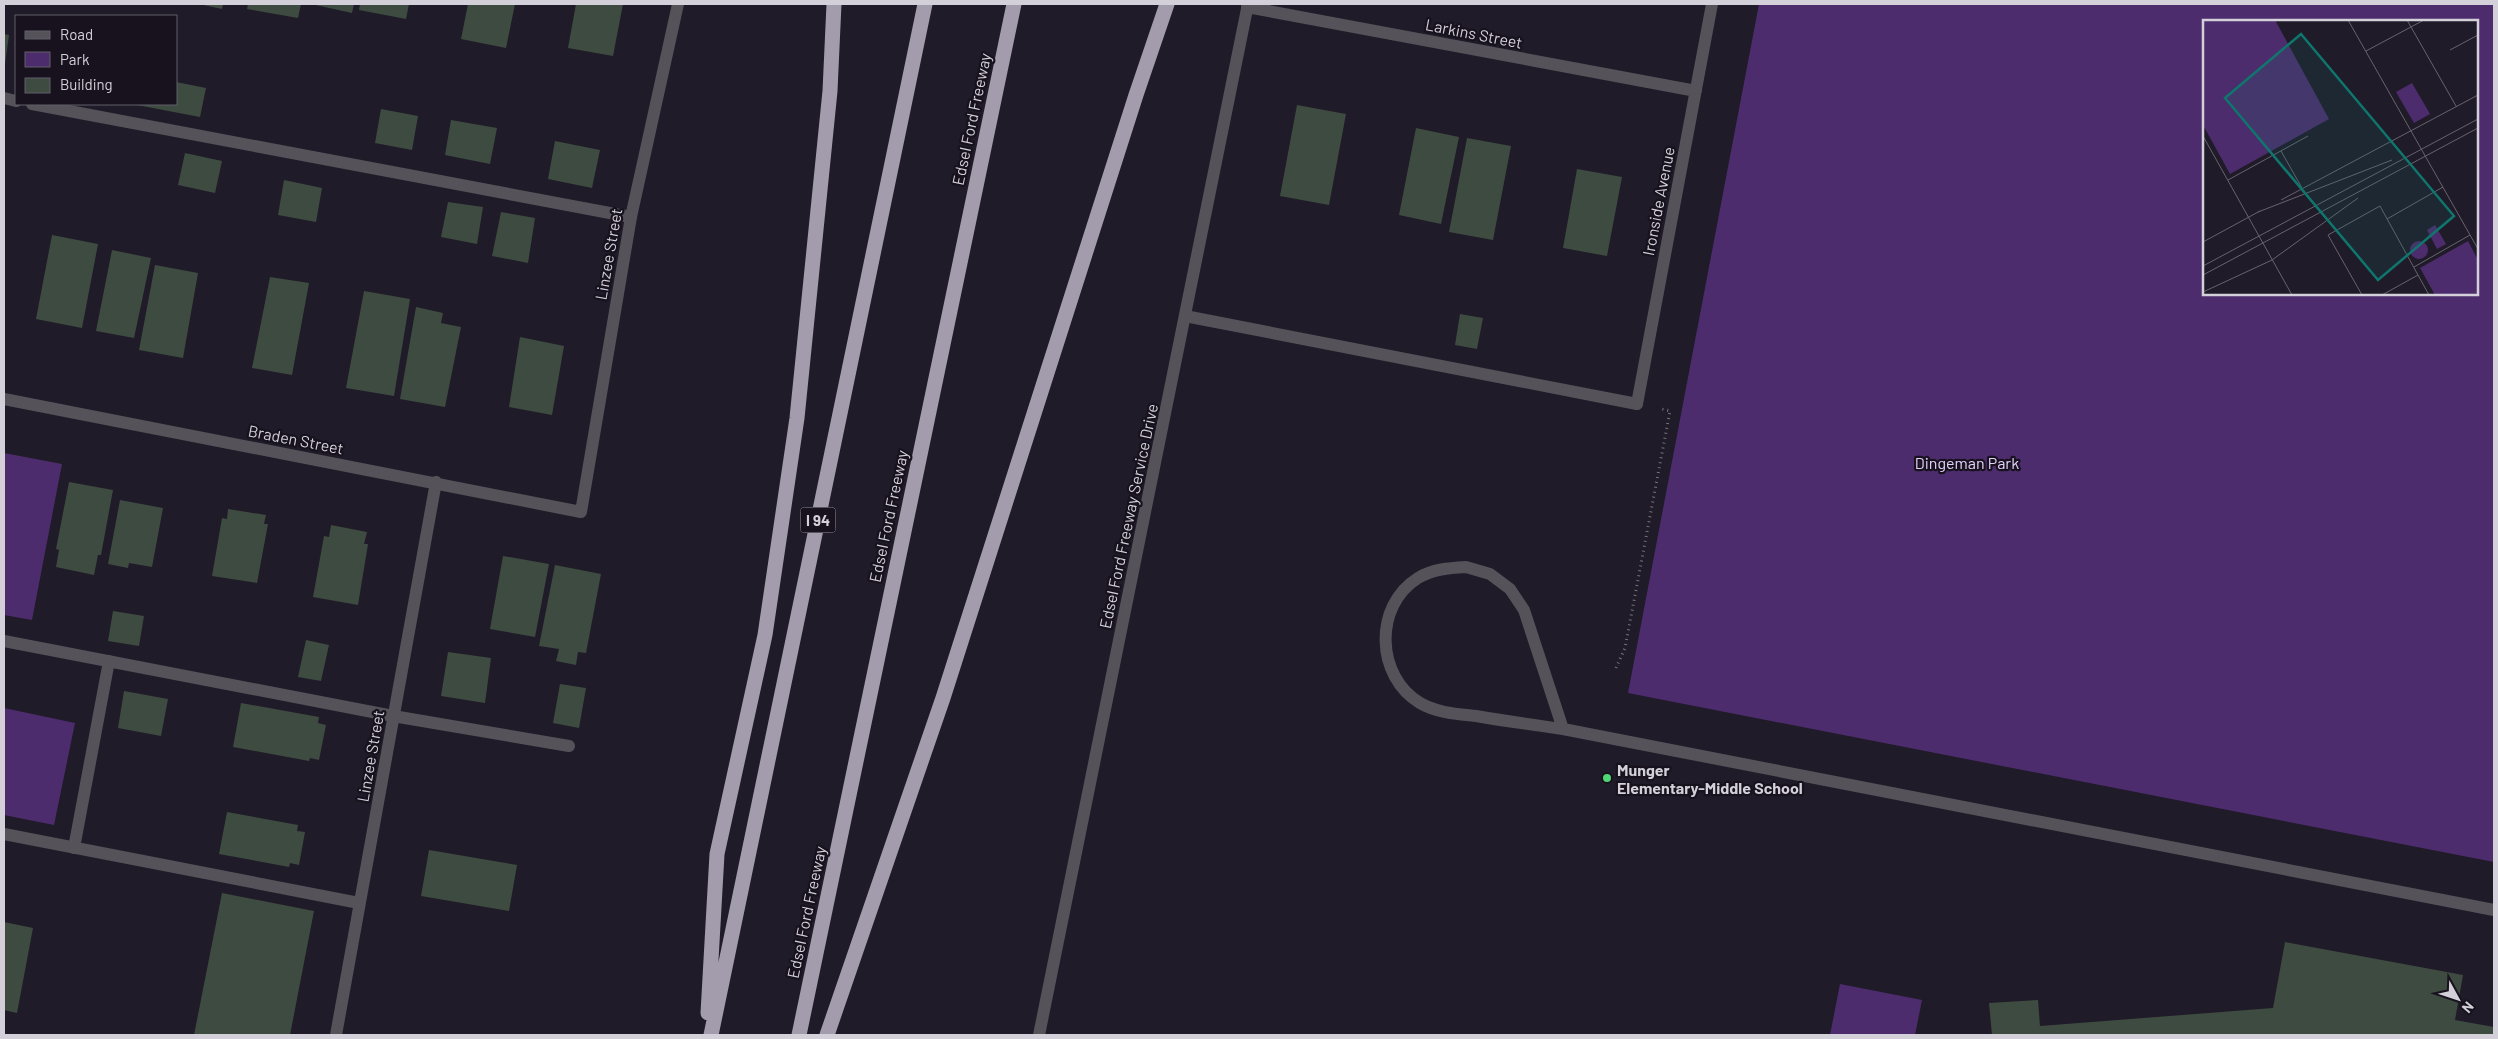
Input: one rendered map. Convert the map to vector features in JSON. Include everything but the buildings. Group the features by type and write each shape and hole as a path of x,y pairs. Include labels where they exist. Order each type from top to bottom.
{"highway":[{"path":"707,1035 717,854 765,635 796,418 830,91 834,4"},
{"name":"I 94","path":"711,1035 925,4"},
{"name":"Edsel Ford Freeway","path":"799,1035 1014,4"},
{"path":"827,1035 943,698 1136,95 1168,4"}],"street":[{"name":"Linzee Street","path":"581,512 630,217 678,4"},
{"name":"Ironside Avenue","path":"1186,316 1637,404 1712,4"},
{"name":"Larkins Street","path":"1248,5 1696,91"},
{"name":"Edsel Ford Freeway Service Drive","path":"1039,1035 1248,5"},
{"path":"37,105 630,217"},
{"name":"Braden Street","path":"4,399 436,482 581,512"},
{"name":"Linzee Street","path":"336,1035 436,482"},
{"path":"1563,730 1524,610 1510,589 1490,574 1466,567 1441,568 1418,578 1399,595 1388,618 1384,643 1390,668 1403,688 1421,703 1442,711 1563,730 2494,910"},
{"path":"4,641 393,716 568,746"},
{"path":"74,848 109,661"},
{"path":"4,834 359,903"}],"path":[{"path":"1616,668 1624,648 1670,411"}],"green space":[{"name":"Dingeman Park","path":"1759,4 2494,4 2494,862 1628,693"},
{"path":"4,453 62,464 32,620 4,615"},
{"path":"4,708 75,723 54,825 4,815"},
{"path":"1840,984 1922,1000 1915,1035 1830,1035"}],"place":[{"name":"Munger Elementary-Middle School","path":"1607,778"}]}
